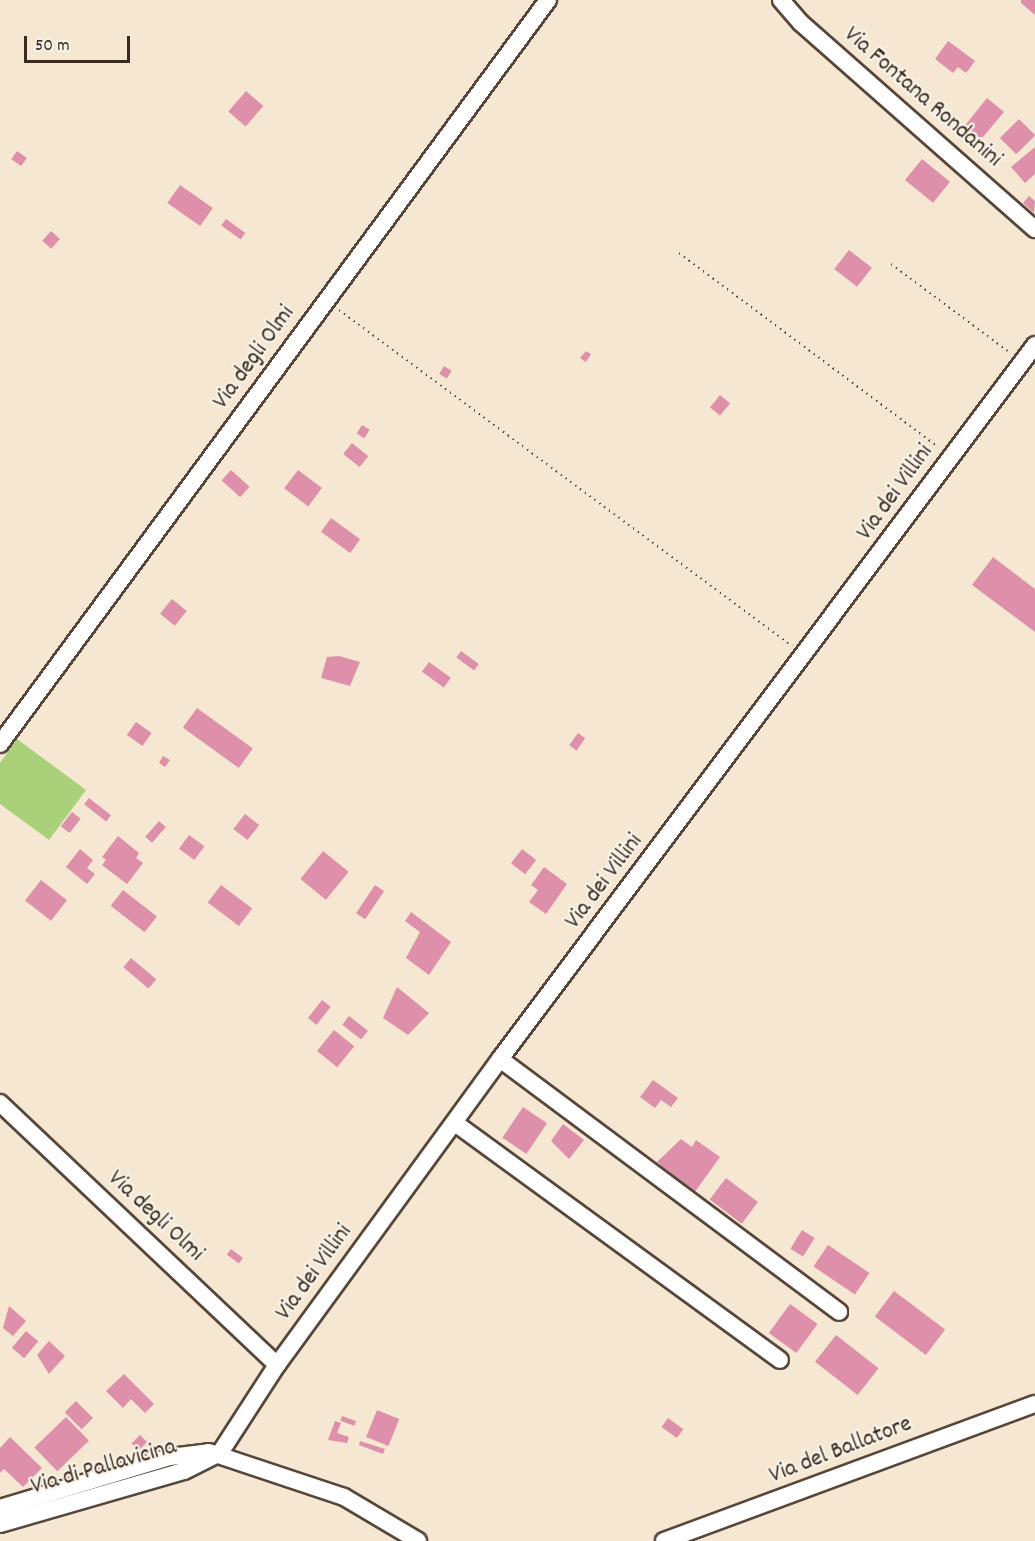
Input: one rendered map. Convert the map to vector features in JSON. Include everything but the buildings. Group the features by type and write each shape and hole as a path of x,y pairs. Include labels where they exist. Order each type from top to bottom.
{"street":[{"name":"Via degli Olmi","path":"0,744 548,0"},
{"name":"Via Fontana Rondanini","path":"781,0 801,24 1035,229"},
{"name":"Via dei Villini","path":"220,1453 277,1365 500,1059 805,655 1035,345"},
{"path":"500,1059 839,1312"},
{"name":"Via degli Olmi","path":"0,1103 277,1365"},
{"path":"455,1123 780,1360"},
{"name":"Via del Ballatore","path":"663,1541 1035,1404"},
{"path":"0,1508 170,1457 220,1453 352,1501 418,1541"},
{"name":"Via di Pallavicina","path":"0,1524 184,1471 220,1453"}],"path":[{"path":"679,253 952,457"},
{"path":"891,264 1023,361"},
{"path":"327,301 805,655"}],"green space":[{"path":"17,739 86,790 49,840 0,804 0,763"}]}
